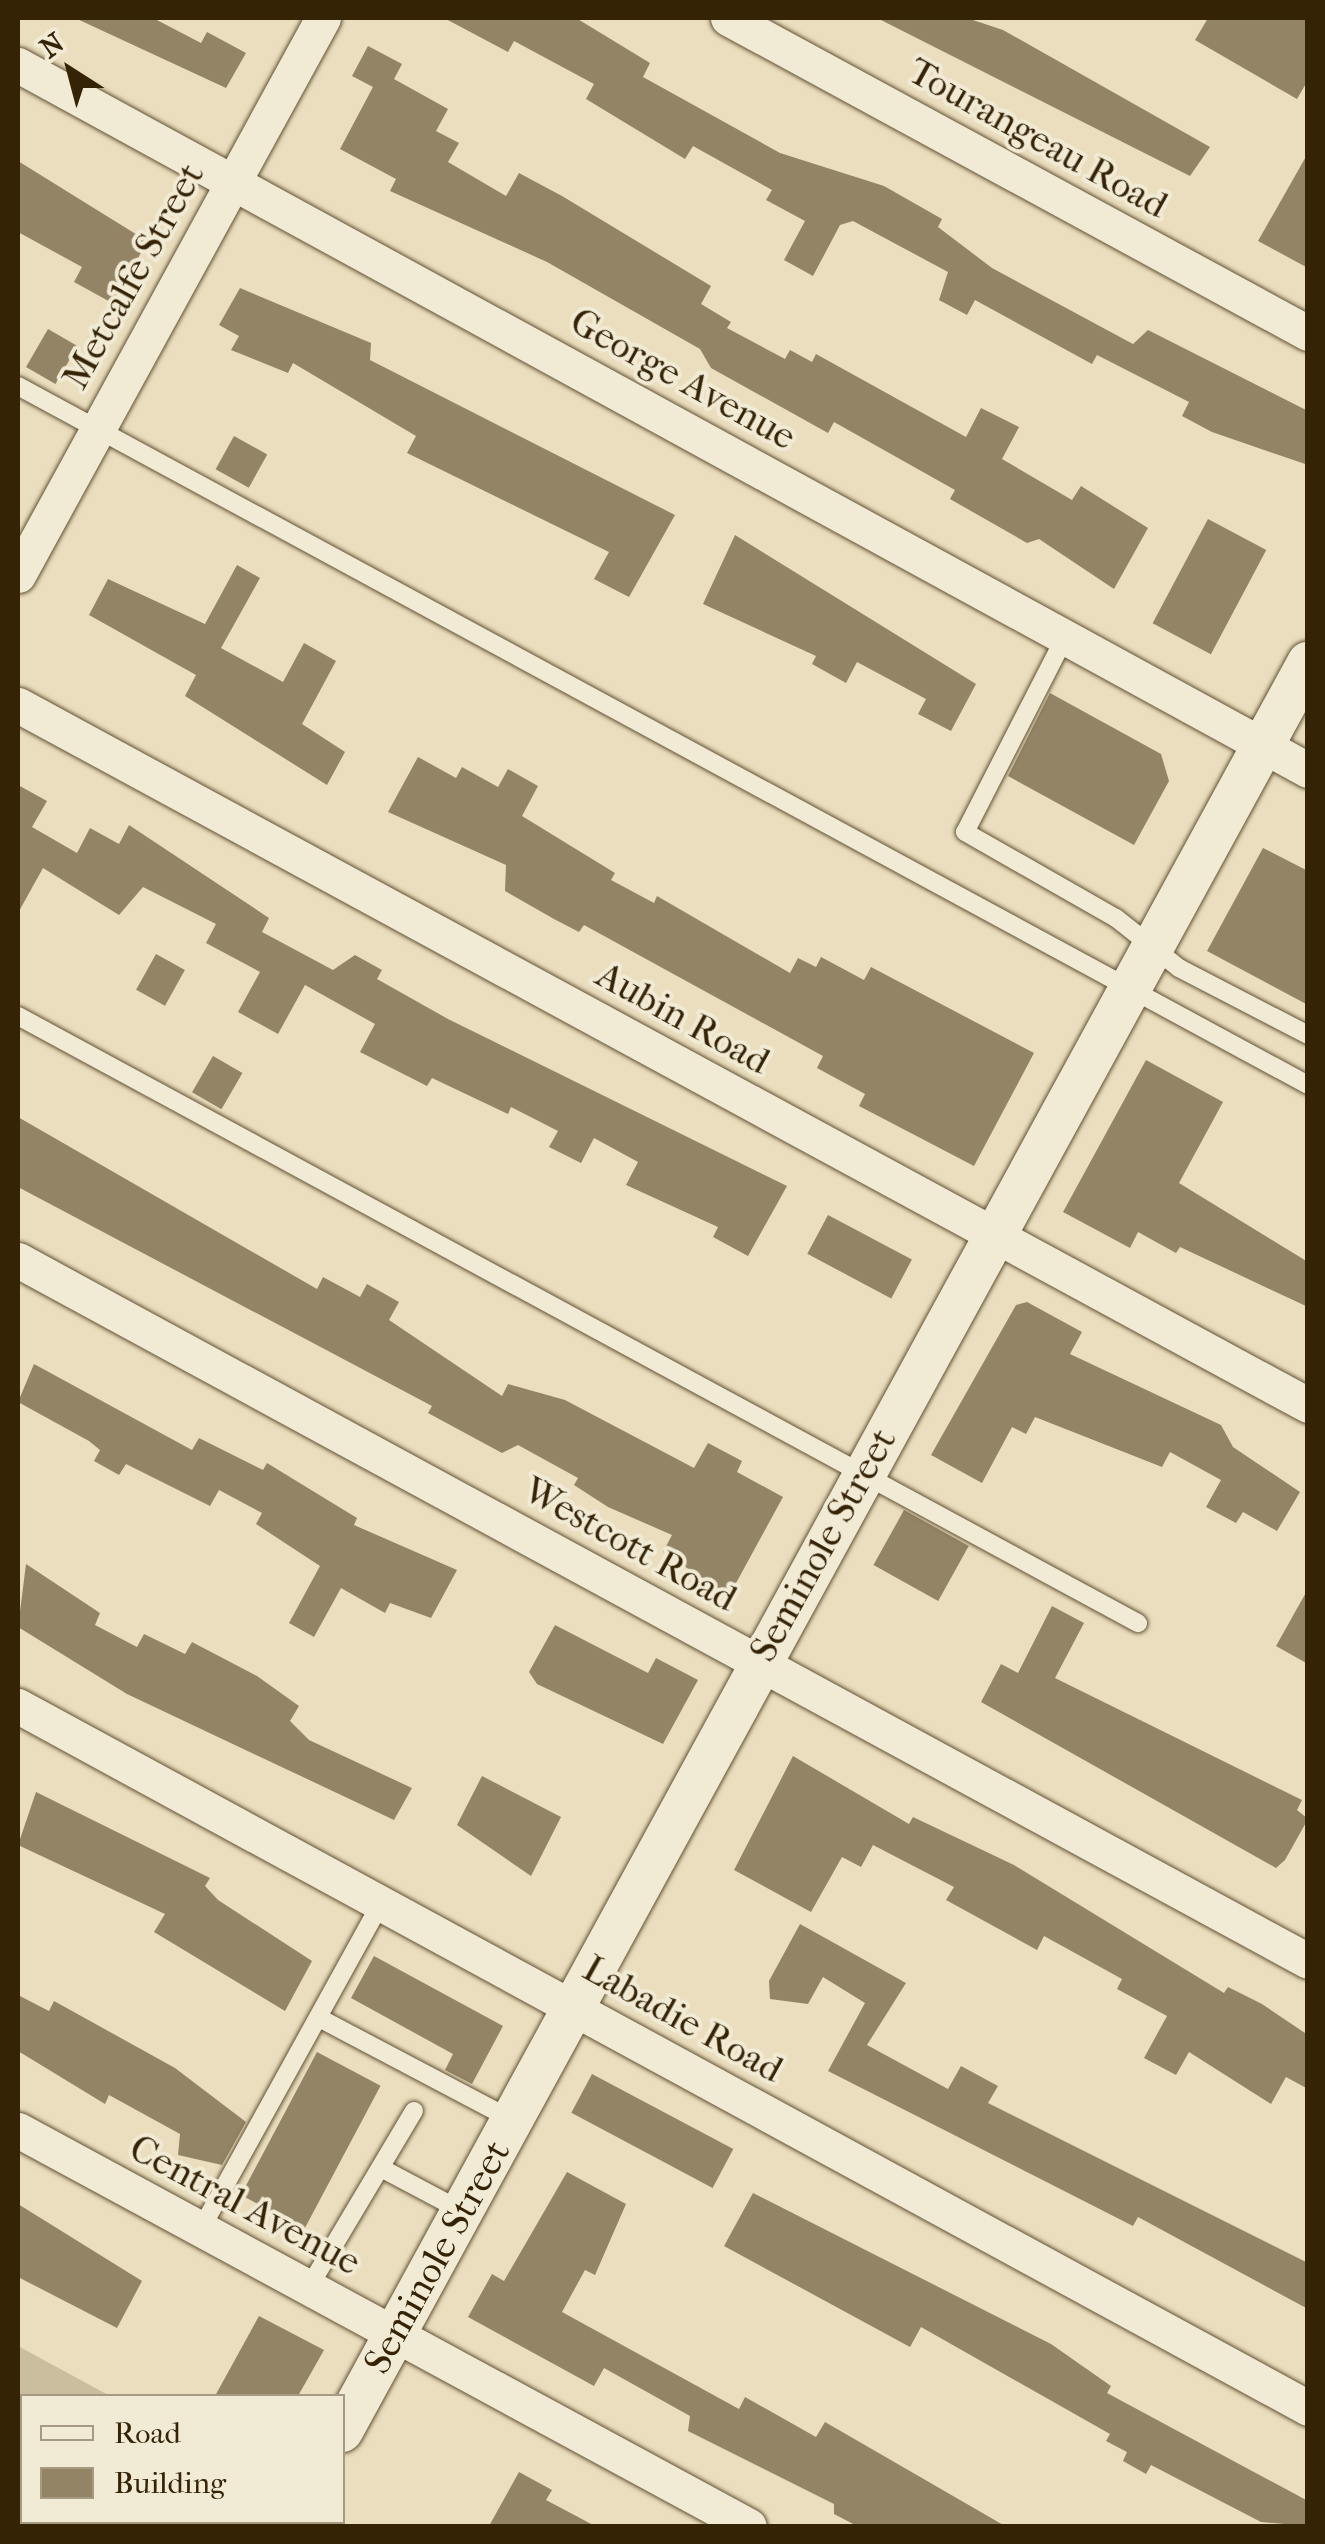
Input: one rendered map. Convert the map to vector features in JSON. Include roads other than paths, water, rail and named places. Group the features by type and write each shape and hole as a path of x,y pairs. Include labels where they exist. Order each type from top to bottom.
{"street":[{"name":"Metcalfe Street","path":"18,575 323,18"},
{"name":"Tourangeau Road","path":"728,18 1308,333"},
{"name":"George Avenue","path":"18,65 1308,770"},
{"name":"Seminole Street","path":"345,2426 992,1234 1308,662"},
{"name":"Aubin Road","path":"18,705 1308,1405"},
{"name":"Westcott Road","path":"18,1260 1308,1961"},
{"name":"Labadie Road","path":"18,1706 1308,2408"},
{"name":"Central Avenue","path":"18,2130 749,2526"}],"lane":[{"path":"18,386 1308,1085"},
{"path":"1065,637 965,832 1308,1036"},
{"path":"18,1016 1138,1623"},
{"path":"201,2229 321,2019 381,1904"},
{"path":"321,2019 512,2120"},
{"path":"309,2288 414,2111"},
{"path":"381,2168 462,2212"}]}
